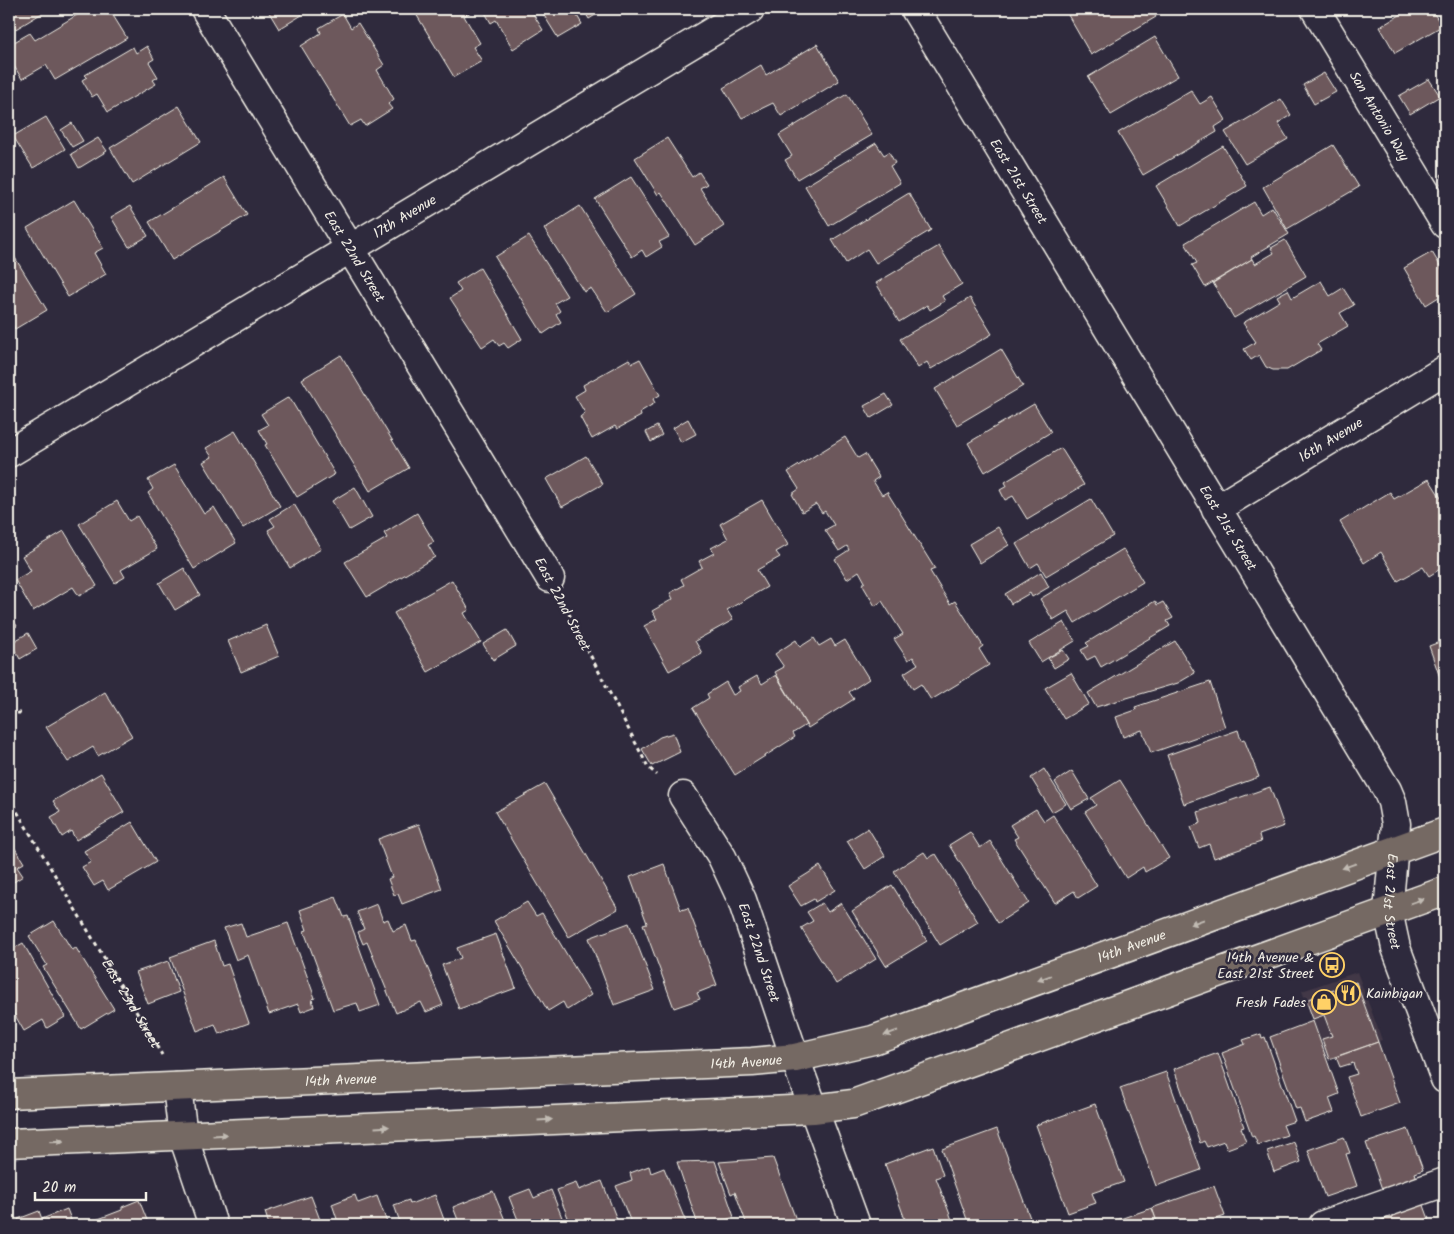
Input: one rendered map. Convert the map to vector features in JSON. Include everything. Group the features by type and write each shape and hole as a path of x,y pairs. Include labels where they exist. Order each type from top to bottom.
{"main road":[{"name":"14th Avenue","path":"9,1094 742,1063 795,1058 873,1040 1445,832"},
{"path":"9,1143 813,1109 861,1101 1445,891"}],"street":[{"name":"East 22nd Street","path":"205,9 550,578"},
{"name":"17th Avenue","path":"9,453 750,9"},
{"name":"East 21st Street","path":"915,9 1387,790 1392,802 1396,824 1388,911 1396,948 1445,1079"},
{"name":"San Antonio Way","path":"1315,9 1445,224"},
{"name":"16th Avenue","path":"1216,509 1445,370"},
{"name":"East 22nd Street","path":"683,796 722,857 742,900 795,1058 856,1225"},
{"path":"177,1087 183,1136 213,1225"},
{"path":"1323,1225 1445,1182"}],"path":[{"name":"East 22nd Street","path":"550,578 648,767 683,796"},
{"path":"9,713 23,714"},
{"name":"East 23rd Street","path":"9,798 158,1047 177,1087"}],"shaded area":[{"path":"1357,972 1382,1040 1328,1059 1302,991"}],"building":[{"path":"9,9 49,9 9,33"},
{"path":"87,9 109,9 127,38 55,80 46,65 22,79 9,58 9,45 30,33 35,40"},
{"path":"267,9 298,9 302,15 279,29"},
{"path":"413,9 469,9 471,12 464,16 480,43 473,47 482,61 454,77"},
{"path":"483,9 530,9 543,30 513,49 496,20 491,23"},
{"path":"540,9 573,9 582,24 558,38"},
{"path":"583,9 605,9 589,19"},
{"path":"1078,9 1151,9 1156,17 1091,55 1068,15"},
{"path":"1410,9 1431,9 1442,26 1395,53 1380,27"},
{"path":"343,14 351,28 358,23 384,65 377,70 394,99 388,104 392,109 365,126 361,120 350,126 301,46 321,33 319,28"},
{"path":"1155,37 1178,76 1111,115 1088,77"},
{"path":"817,44 839,81 781,116 773,103 742,118 723,88 761,65 766,75"},
{"path":"147,46 154,59 149,62 158,77 153,80 156,84 108,112 97,94 92,97 82,80 87,77 85,75 133,47 136,53"},
{"path":"1324,73 1336,92 1314,104 1303,85"},
{"path":"1429,79 1440,96 1410,114 1399,96"},
{"path":"1191,90 1200,104 1212,97 1226,120 1215,127 1217,132 1143,175 1118,133"},
{"path":"847,94 872,135 797,179 785,160 792,156 779,135"},
{"path":"1281,99 1291,115 1278,123 1288,139 1245,164 1225,132"},
{"path":"179,106 201,142 132,184 110,148"},
{"path":"46,117 65,149 33,168 13,136"},
{"path":"72,123 83,141 72,147 61,130"},
{"path":"98,138 107,151 79,168 71,154"},
{"path":"667,138 692,177 699,172 707,184 700,188 724,226 695,245 661,192 658,195 635,158"},
{"path":"876,143 884,155 889,152 895,163 890,166 900,183 829,226 805,186"},
{"path":"1333,145 1359,187 1287,229 1263,187"},
{"path":"1223,146 1247,186 1180,226 1156,186"},
{"path":"1445,172 1445,190 1441,183 1444,181 1441,175"},
{"path":"224,177 247,215 172,260 149,222"},
{"path":"631,177 669,237 659,242 662,247 646,257 642,250 632,257 595,199"},
{"path":"909,193 931,230 876,263 867,249 846,263 832,240"},
{"path":"74,200 103,248 94,253 106,274 68,297 27,228"},
{"path":"1254,202 1261,214 1272,207 1289,234 1205,287 1192,265 1197,263 1185,243"},
{"path":"130,206 148,236 129,247 111,217"},
{"path":"580,206 636,294 607,312 591,288 584,292 544,229"},
{"path":"529,236 567,296 555,303 560,311 556,314 561,322 543,334 495,257"},
{"path":"1285,240 1306,276 1234,318 1213,283 1252,259 1255,264 1274,253 1271,248"},
{"path":"939,246 962,284 942,296 945,301 930,310 927,305 899,322 876,283"},
{"path":"9,248 47,310 15,329 9,318"},
{"path":"1432,252 1445,274 1445,293 1426,305 1404,268"},
{"path":"480,268 522,339 508,348 504,343 499,346 494,339 482,347 450,298 461,291 456,283"},
{"path":"1321,281 1330,296 1343,288 1354,305 1340,313 1348,326 1317,344 1321,350 1287,370 1273,370 1266,367 1259,355 1251,360 1244,349 1256,342 1243,323 1280,301 1277,296 1288,290 1292,298"},
{"path":"970,298 992,334 931,369 927,362 918,368 900,339"},
{"path":"1001,349 1023,386 957,425 935,389"},
{"path":"341,355 409,468 370,491 302,379"},
{"path":"629,359 632,363 640,359 660,395 653,399 655,403 640,412 641,416 617,429 615,426 592,439 580,417 585,413 575,396 585,390 583,385"},
{"path":"886,394 893,405 871,418 864,406"},
{"path":"289,397 335,474 297,497 265,445 267,444 259,430 268,425 261,414"},
{"path":"1034,404 1051,432 985,472 968,443"},
{"path":"688,419 696,434 681,442 673,428"},
{"path":"657,426 662,435 651,442 646,432"},
{"path":"235,431 280,506 243,528 203,462 212,457 206,448"},
{"path":"845,437 858,458 865,454 879,477 873,481 882,495 887,492 935,569 930,571 950,604 955,601 983,646 979,649 989,665 931,700 921,684 913,689 904,673 918,664 913,657 908,660 894,639 903,634 882,601 875,606 862,584 865,582 859,571 847,579 835,559 849,550 847,546 839,551 825,530 834,525 825,511 822,513 816,504 802,512 792,494 799,489 788,472"},
{"path":"1061,448 1084,485 1027,519 1013,496 1005,500 1000,490 1007,486 1005,482"},
{"path":"586,456 603,484 562,507 546,479"},
{"path":"174,465 204,514 214,507 236,543 194,569 148,493 153,489 148,480"},
{"path":"1429,479 1443,501 1445,500 1445,566 1429,576 1423,567 1398,581 1381,552 1364,563 1340,522 1390,492 1394,499"},
{"path":"355,487 372,517 349,530 332,501"},
{"path":"1091,499 1113,536 1046,576 1038,563 1030,568 1016,544"},
{"path":"762,500 788,545 776,552 780,557 757,570 767,587 727,610 733,620 695,641 702,653 669,671 644,626 657,619 652,611 673,599 670,593 684,585 681,579 702,567 699,561 714,553 711,548 728,539 720,524"},
{"path":"117,501 129,521 137,516 157,549 121,570 125,577 115,583 79,524"},
{"path":"294,504 321,549 290,568 268,530 275,526 270,519"},
{"path":"417,513 434,542 428,545 435,557 367,597 345,562 387,538 384,533"},
{"path":"998,527 1009,545 980,563 969,544"},
{"path":"64,531 97,586 79,596 73,587 33,611 15,580 31,571 22,556"},
{"path":"1123,549 1143,582 1075,623 1068,611 1053,620 1040,599"},
{"path":"184,568 200,595 175,610 159,583"},
{"path":"1041,572 1049,587 1032,597 1030,593 1011,604 1005,594"},
{"path":"452,580 469,610 464,613 481,642 428,672 394,613"},
{"path":"1155,601 1157,605 1163,602 1173,618 1167,621 1170,626 1101,667 1095,656 1087,660 1081,650 1089,646 1086,643"},
{"path":"9,613 17,626 9,631"},
{"path":"1064,622 1075,641 1041,662 1029,643"},
{"path":"266,625 279,656 241,672 228,641"},
{"path":"507,630 516,646 493,660 483,644"},
{"path":"28,633 37,649 20,659 11,643"},
{"path":"814,638 819,646 831,639 835,646 845,640 869,679 849,692 854,699 808,728 775,672 784,667 775,654 796,640 800,647"},
{"path":"1445,640 1445,692 1429,646"},
{"path":"1175,641 1195,673 1178,683 1096,707 1088,693"},
{"path":"1063,650 1069,659 1054,668 1048,658"},
{"path":"1071,673 1089,704 1064,719 1045,688"},
{"path":"776,675 806,725 793,733 795,737 735,775 693,708 709,698 707,694 726,682 733,695 740,691 738,687 757,676 762,684"},
{"path":"1210,682 1225,727 1151,753 1142,730 1123,737 1116,717 1136,710 1135,707"},
{"path":"105,692 132,736 98,756 93,747 68,762 46,727"},
{"path":"1238,730 1241,740 1244,739 1259,777 1184,804 1167,755"},
{"path":"673,733 680,752 652,766 642,749 660,737"},
{"path":"1044,769 1066,804 1052,812 1031,778"},
{"path":"1072,771 1089,799 1071,809 1055,782"},
{"path":"101,773 124,812 76,840 71,831 62,837 51,817 60,812 53,801"},
{"path":"1120,780 1169,858 1145,872 1143,867 1126,878 1085,812 1096,805 1091,798"},
{"path":"545,784 618,909 569,937 495,812"},
{"path":"1270,787 1284,826 1259,835 1261,842 1214,858 1209,844 1199,848 1191,827 1201,823 1198,812"},
{"path":"1036,809 1044,821 1053,815 1097,886 1078,898 1074,891 1055,903 1014,839 1018,837 1010,825"},
{"path":"132,822 156,862 108,890 103,881 94,886 82,867 91,862 84,851"},
{"path":"419,824 442,889 402,904 398,894 394,895 388,879 392,877 378,839"},
{"path":"868,828 885,856 865,869 847,841"},
{"path":"970,832 980,848 990,841 1029,903 998,923 949,845"},
{"path":"13,845 24,863 17,867 23,876 9,885 9,848"},
{"path":"924,852 928,858 936,854 978,922 940,945 894,871"},
{"path":"664,864 681,910 688,908 717,985 697,993 700,999 674,1008 643,924 647,923 630,877"},
{"path":"820,866 835,890 815,902 814,899 801,906 788,886"},
{"path":"892,885 927,941 886,966 852,911"},
{"path":"336,897 344,917 348,916 380,1005 360,1012 357,1003 333,1010 304,931 307,930 300,910"},
{"path":"527,902 536,916 542,913 591,995 567,1010 563,1002 548,1011 494,921"},
{"path":"822,903 828,912 841,903 876,959 836,984 801,928 813,921 807,912"},
{"path":"377,904 383,921 388,919 393,931 406,925 412,941 416,940 443,1005 426,1012 421,1002 396,1013 367,942 363,944 358,932 364,929 357,912"},
{"path":"54,921 72,950 76,948 114,1009 81,1029 43,967 47,965 29,936"},
{"path":"241,923 246,937 288,923 315,998 312,999 314,1007 301,1012 298,1004 269,1014 248,955 236,960 224,928"},
{"path":"629,923 655,990 614,1005 589,938"},
{"path":"496,934 516,988 459,1009 442,965 461,958 457,948"},
{"path":"214,941 222,966 228,964 249,1023 219,1034 215,1024 197,1031 170,957"},
{"path":"23,943 65,1017 47,1028 43,1020 24,1031 9,1005 9,951"},
{"path":"168,961 179,992 148,1004 136,972"},
{"path":"1356,982 1378,1042 1329,1059 1322,1039 1332,1036 1324,1015 1313,1019 1306,1000"},
{"path":"1313,1021 1339,1094 1329,1098 1334,1112 1305,1122 1300,1108 1296,1109 1270,1037"},
{"path":"1261,1034 1262,1038 1265,1037 1295,1121 1283,1125 1287,1135 1258,1145 1254,1136 1252,1137 1222,1053 1245,1044 1243,1040"},
{"path":"1378,1042 1400,1103 1361,1117 1347,1077 1357,1074 1353,1063 1340,1067 1336,1057"},
{"path":"1218,1053 1244,1127 1241,1128 1246,1142 1227,1149 1224,1141 1207,1147 1204,1141 1200,1143 1174,1069"},
{"path":"1166,1072 1201,1170 1156,1186 1120,1088"},
{"path":"1095,1104 1124,1182 1092,1193 1096,1203 1068,1213 1036,1125"},
{"path":"997,1129 1030,1218 1009,1225 969,1225 942,1149"},
{"path":"1408,1129 1423,1170 1415,1173 1417,1179 1383,1192 1366,1143"},
{"path":"1344,1137 1350,1153 1346,1154 1357,1186 1325,1197 1308,1150"},
{"path":"1294,1142 1301,1162 1274,1172 1267,1151"},
{"path":"933,1146 943,1175 936,1178 954,1225 907,1225 885,1164"},
{"path":"773,1158 798,1225 747,1225 735,1192 731,1194 719,1162"},
{"path":"715,1161 734,1217 720,1222 721,1225 698,1225 677,1162"},
{"path":"649,1166 651,1173 664,1168 687,1225 632,1225 616,1186 632,1180 630,1173"},
{"path":"602,1181 619,1225 571,1225 557,1190 576,1183 579,1190"},
{"path":"1214,1186 1225,1216 1200,1225 1158,1225 1152,1208"},
{"path":"530,1189 534,1198 551,1190 565,1225 520,1225 509,1197"},
{"path":"493,1191 507,1225 460,1225 453,1207"},
{"path":"355,1195 358,1203 377,1196 388,1225 339,1225 332,1204"},
{"path":"435,1195 446,1225 401,1225 394,1205 409,1200 410,1204"},
{"path":"311,1196 322,1225 269,1225 265,1212"},
{"path":"139,1200 149,1225 89,1225 88,1223 122,1210 122,1207"},
{"path":"1422,1200 1429,1219 1421,1223 1421,1225 1352,1225"},
{"path":"1152,1208 1158,1225 1119,1225 1117,1220"},
{"path":"67,1209 73,1225 21,1225 18,1219 39,1211 42,1219"}],"place":[{"name":"14th Avenue & East 21st Street","path":"1332,965"},
{"name":"Kainbigan","path":"1348,993"},
{"name":"Fresh Fades","path":"1324,1002"}]}
